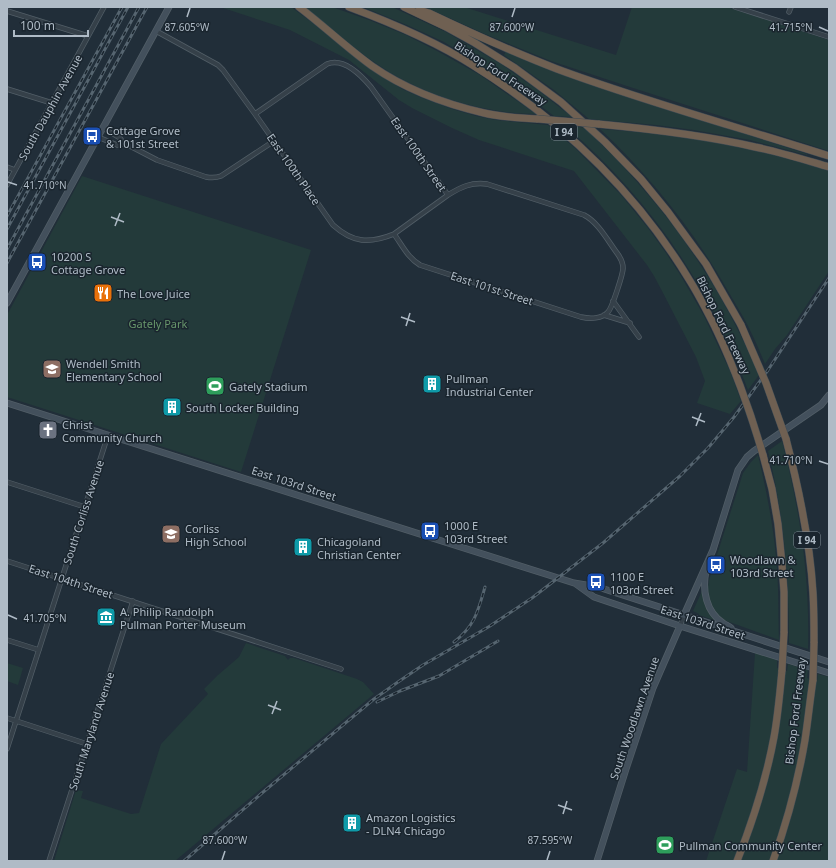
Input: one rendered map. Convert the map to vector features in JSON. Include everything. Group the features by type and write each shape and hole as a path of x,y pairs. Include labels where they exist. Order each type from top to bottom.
{"highway":[{"path":"299,7 389,77 424,94 445,102 485,113 505,116 644,128 723,140 756,147 829,167"},
{"name":"Bishop Ford Freeway","path":"349,7 413,33 474,65 544,114 573,139 625,192 648,219 670,249 700,298 730,358 752,416 772,488 778,524 784,592 782,670 777,716 766,772 754,813 737,861"},
{"name":"Bishop Ford Freeway","path":"404,7 446,27 515,68 562,102 605,142 641,180 668,212 706,264 741,325 766,383 786,439 803,512 813,592 813,680 804,741 797,779 789,810 773,861"},
{"path":"410,7 429,13 512,51 564,71 625,92 829,156"}],"main road":[{"path":"7,303 169,7"},
{"name":"South Woodlawn Avenue","path":"684,615 713,550 735,478 742,464 754,451 821,405 829,395"},
{"name":"East 103rd Street","path":"7,403 574,582 598,587 829,662"},
{"path":"707,565 705,589 709,607 715,616 723,623 751,637"},
{"name":"East 103rd Street","path":"574,582 594,597 829,673"},
{"name":"South Woodlawn Avenue","path":"597,861 653,688 680,626"}],"street":[{"name":"South Dauphin Avenue","path":"7,185 104,7"},
{"path":"735,7 829,37"},
{"path":"7,10 88,36"},
{"name":"East 100th Place","path":"156,31 218,65 223,70 333,225 344,234 368,241 378,240 394,234 448,195"},
{"name":"East 100th Street","path":"255,114 327,64 332,62 345,64 365,80 371,87 448,195 464,186 487,184 584,215 596,224 620,257 622,263 622,274 613,301"},
{"path":"7,89 52,103"},
{"path":"103,128 120,138 124,144"},
{"path":"98,137 117,145 124,144 130,146 165,164 211,178 221,176 274,140"},
{"path":"7,168 15,170"},
{"name":"East 101st Street","path":"394,234 409,256 420,265 582,317 593,318 603,315 630,323"},
{"path":"603,315 609,311 613,301"},
{"path":"613,301 639,337"},
{"name":"South Corliss Avenue","path":"7,749 108,435"},
{"path":"7,482 85,507"},
{"name":"East 104th Street","path":"7,561 341,669"},
{"name":"South Maryland Avenue","path":"49,861 132,601"},
{"name":"South Woodlawn Avenue","path":"680,626 684,615"},
{"path":"7,640 39,650"},
{"path":"7,718 87,744"}],"green space":[{"path":"220,7 291,7 361,62 402,89 452,109 476,116 496,120 548,125 576,149 622,196 666,253 704,316 730,371 741,401 730,414 697,403 705,381 696,357 662,291 647,265 574,171 479,140 452,128 399,100 349,60 290,30"},
{"path":"305,7 332,7 406,35 480,75 536,114 522,114 483,108 451,100 420,88 391,73 367,57"},
{"path":"363,7 392,7 446,32 501,64 572,117 554,116 505,79 444,42"},
{"path":"425,7 464,7 616,55 632,7 727,7 829,40 829,151 551,61"},
{"path":"506,51 807,155 750,140 694,130 589,119 554,90 504,55"},
{"path":"566,127 585,128 614,157 660,209 698,261 731,316 759,375 748,390 718,321 683,259 653,218 621,179"},
{"path":"600,129 667,135 724,144 777,156 829,171 829,271 787,335 765,364 744,319 701,247 686,226 637,166"},
{"name":"Gately Park","path":"82,176 311,250 241,472 7,397 7,315"},
{"path":"782,441 799,518 807,596 808,649 789,643 787,570 782,522 768,451"},
{"path":"758,455 769,506 775,544 778,578 779,640 721,619 709,602 707,592 709,580 743,473"},
{"path":"702,591 714,620 699,615 693,611"},
{"path":"246,643 285,656 288,660 290,658 294,658 357,679 363,682 374,694 175,861 54,861 76,790 83,791 81,798 131,814 139,813 161,744 208,694 204,689 239,657"},
{"path":"755,653 777,660 777,668 787,671 788,664 808,670 807,678 817,681 818,674 829,677 829,861 706,861 737,769 747,772"},
{"path":"7,663 23,668 18,685 7,681"}],"railway":[{"path":"7,216 122,7"},
{"path":"7,229 128,7"},
{"path":"7,249 139,7"},
{"path":"7,263 147,7"},
{"path":"184,861 374,699 423,665 490,626 532,598 603,543 680,476 708,448 734,417 768,370 829,278"},
{"path":"454,642 467,630 475,618 485,587"},
{"path":"377,702 400,691 439,676 498,641"}],"place":[{"name":"Cottage Grove & 101st Street","path":"92,136"},
{"name":"10200 S Cottage Grove","path":"37,262"},
{"name":"The Love Juice","path":"103,293"},
{"name":"Wendell Smith Elementary School","path":"52,369"},
{"name":"Pullman Industrial Center","path":"432,384"},
{"name":"Gately Stadium","path":"215,386"},
{"name":"South Locker Building","path":"172,407"},
{"name":"Christ Community Church","path":"48,430"},
{"name":"1000 E 103rd Street","path":"430,531"},
{"name":"Corliss High School","path":"171,534"},
{"name":"Chicagoland Christian Center","path":"303,547"},
{"name":"Woodlawn & 103rd Street","path":"716,565"},
{"name":"1100 E 103rd Street","path":"596,582"},
{"name":"A. Philip Randolph Pullman Porter Museum","path":"106,617"},
{"name":"Amazon Logistics - DLN4 Chicago","path":"352,823"},
{"name":"Pullman Community Center","path":"665,845"}]}
